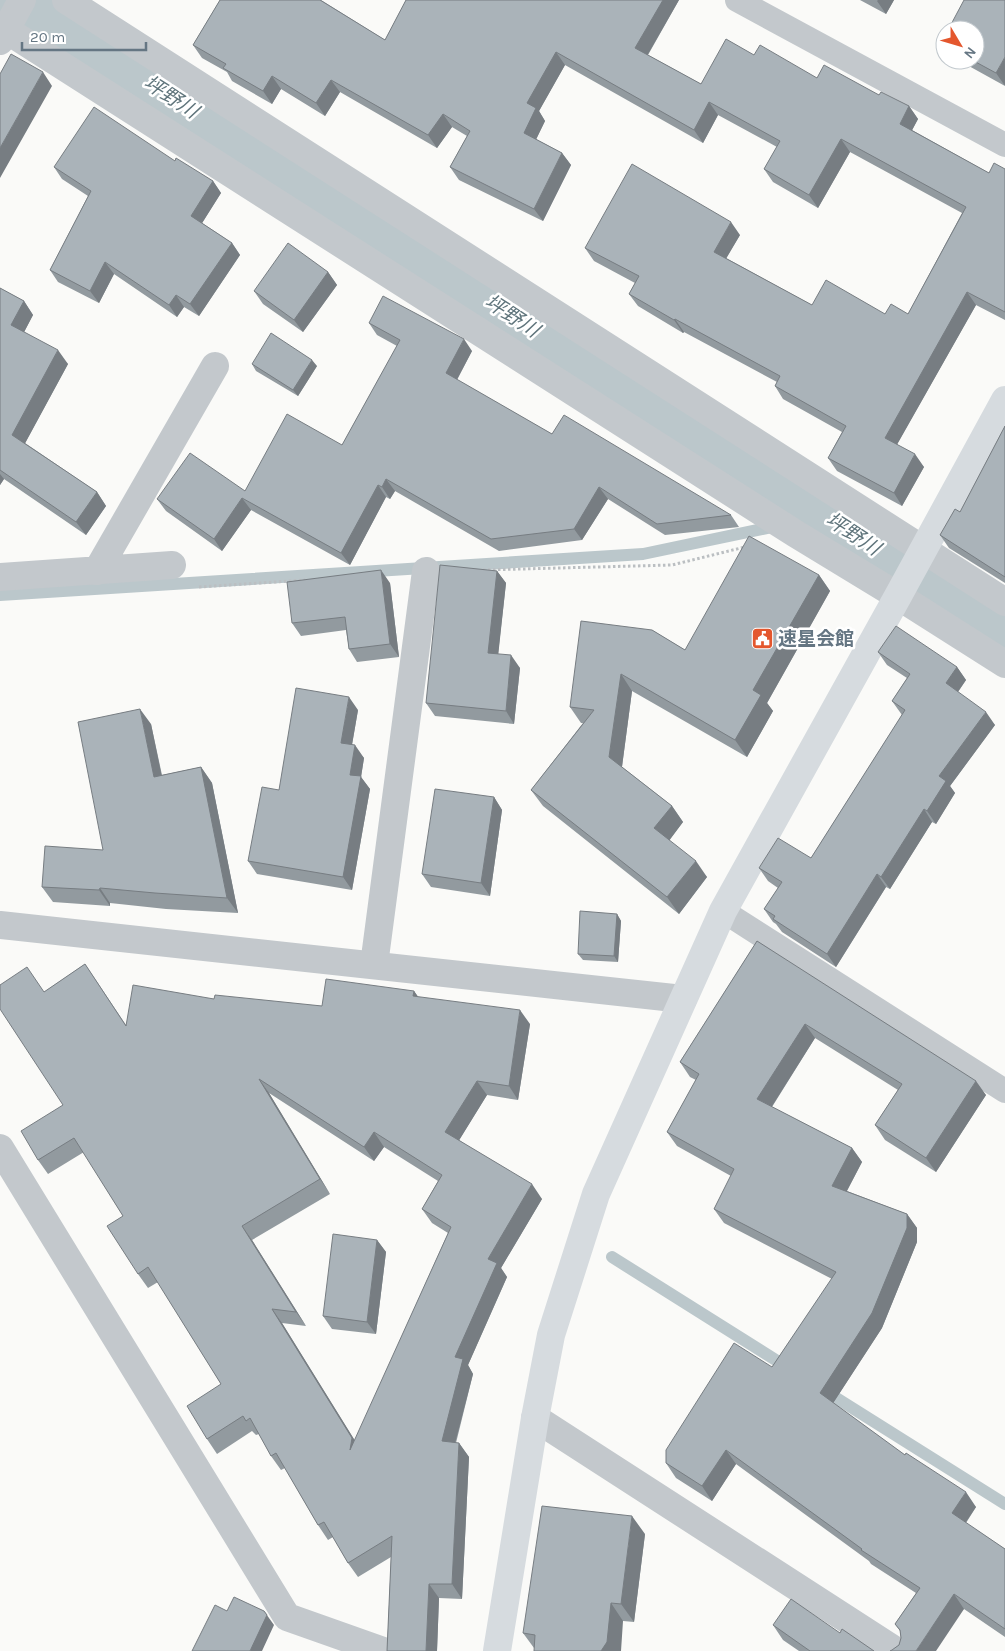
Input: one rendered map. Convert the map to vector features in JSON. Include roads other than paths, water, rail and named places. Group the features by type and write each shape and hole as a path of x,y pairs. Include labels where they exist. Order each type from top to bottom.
{"street":[{"path":"22,0 2,32 1005,664"},
{"path":"66,0 1005,602"},
{"path":"97,571 215,366"},
{"path":"497,1651 535,1418 551,1335 596,1194 723,911 1005,400"},
{"path":"0,577 172,565"},
{"path":"374,965 426,571"},
{"path":"0,925 682,999"},
{"path":"0,1148 287,1617 383,1651"},
{"path":"535,1418 896,1651"}],"lane":[{"path":"737,0 1005,145"},
{"path":"723,911 1005,1091"}],"waterway":[{"name":"坪野川","path":"19,0 1005,631"},
{"path":"0,595 643,554 825,516"},
{"path":"612,1257 790,1369"},
{"path":"822,1389 1005,1504"}],"place":[{"name":"速星会館","path":"762,639"}]}
